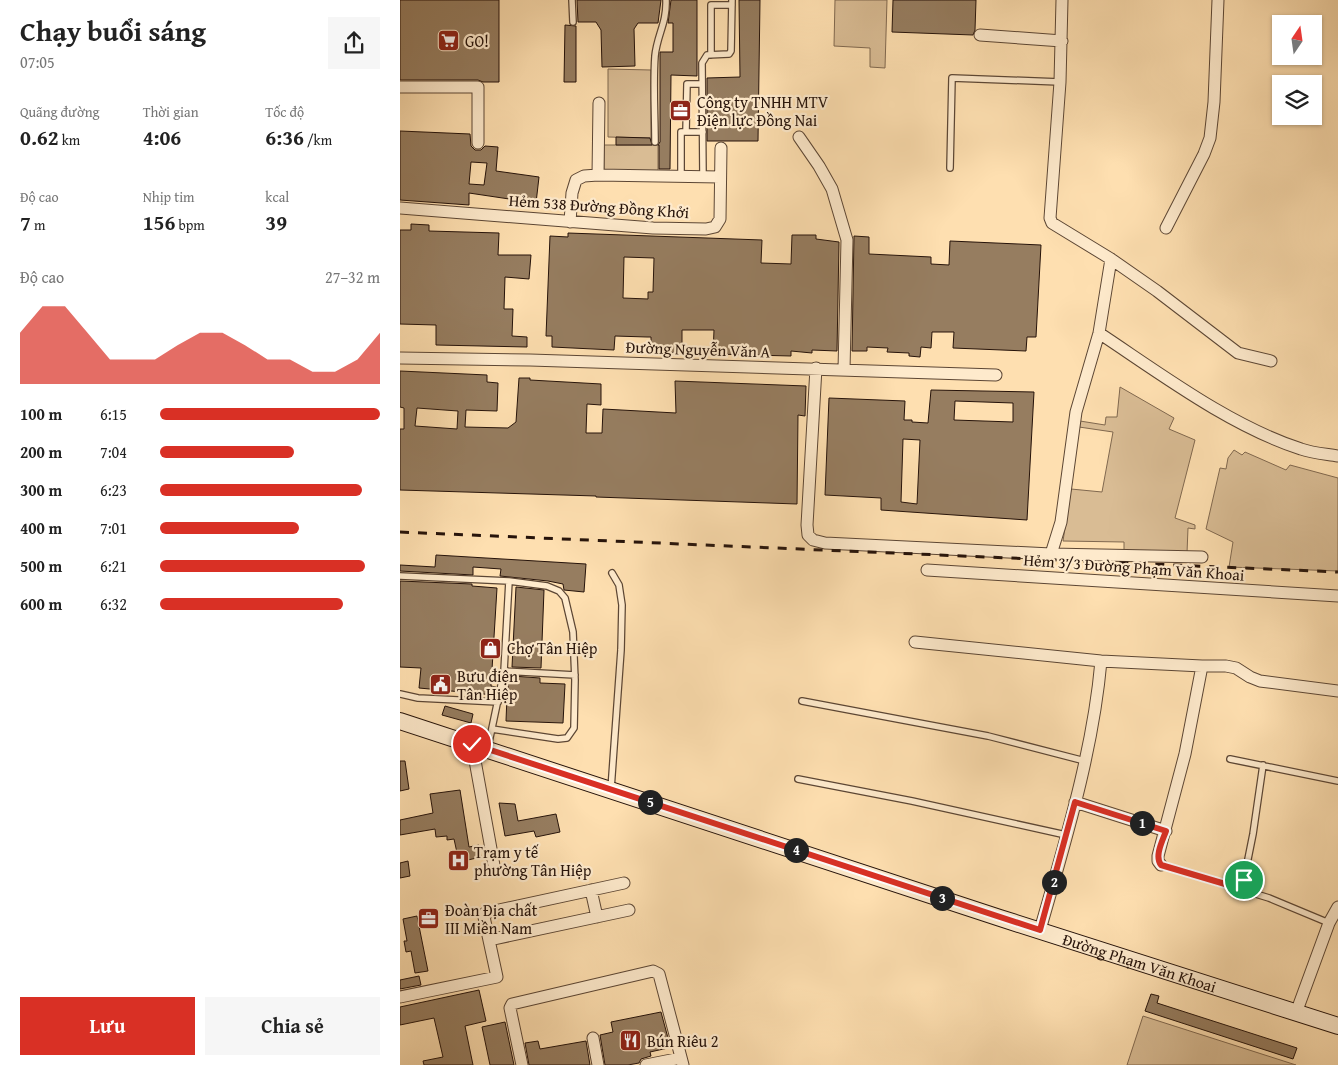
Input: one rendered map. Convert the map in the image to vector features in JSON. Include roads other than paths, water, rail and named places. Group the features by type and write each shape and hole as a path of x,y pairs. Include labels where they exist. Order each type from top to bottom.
{"street":[{"path":"1062,0 1060,82 1050,218 1052,224 1157,291 1238,353 1271,361"},
{"path":"1166,228 1204,154 1210,138 1214,102 1218,0"},
{"path":"980,35 1062,41"},
{"path":"400,87 478,88 478,142"},
{"path":"598,175 599,103"},
{"path":"799,137 832,189 847,240 844,370"},
{"name":"Hẻm 538 Đường Đồng Khởi","path":"400,208 570,222 706,229 716,227 720,219 721,148"},
{"path":"570,222 572,193 576,180 584,176 720,177"},
{"path":"1051,554 1061,522 1076,412 1099,333 1111,260"},
{"path":"1099,333 1173,382 1231,417 1302,449 1338,456"},
{"name":"Đường Nguyễn Văn A","path":"400,358 816,368 996,375"},
{"path":"816,368 807,524 808,535 813,540 1051,554 1202,557"},
{"name":"Hẻm 3/3 Đường Phạm Văn Khoai","path":"927,570 1338,596"},
{"path":"915,642 1101,661 1226,666 1236,668 1250,677 1260,680 1338,691"},
{"path":"1040,930 1085,761 1099,690 1101,661"},
{"path":"1161,865 1158,861 1158,856 1185,754 1202,666"},
{"name":"Đường Phạm Văn Khoai","path":"400,720 1338,1026"},
{"path":"479,746 496,871"},
{"path":"1075,802 1166,831"},
{"path":"400,997 497,976 484,917 485,913 624,883"},
{"path":"591,890 597,917"},
{"path":"1296,1013 1329,923 1338,908"},
{"path":"489,940 629,910"},
{"path":"522,1065 510,1008 512,1004 653,971 659,974 682,1061 646,1065"},
{"path":"593,1038 598,1065"}],"lane":[{"path":"572,0 573,22"},
{"path":"655,142 655,58 658,38 666,18 666,0"},
{"path":"703,177 702,63 704,57 725,55 731,51 732,2 711,5 711,55"},
{"path":"950,168 952,78 1060,82"},
{"path":"686,132 686,84 702,84"},
{"path":"680,177 681,132 703,132"},
{"path":"611,789 621,650 622,605 619,585 612,573"},
{"path":"400,576 547,586 559,591 565,598 573,632 575,675 574,728 567,738 558,739 492,729"},
{"path":"479,746 492,729 504,671 508,582"},
{"path":"504,671 575,675"},
{"path":"400,694 418,698 498,702"},
{"path":"802,701 988,736 1085,761"},
{"path":"1230,758 1338,781"},
{"path":"1242,889 1264,765"},
{"path":"798,779 912,800 1066,835"},
{"path":"1161,865 1269,898 1329,923"}],"railway":[{"path":"400,532 1338,572"}],"place":[{"name":"GO!","path":"449,41"},
{"name":"Công ty TNHH MTV Điện lực Đồng Nai","path":"681,111"},
{"name":"Chợ Tân Hiệp","path":"491,648"},
{"name":"Bưu điện Tân Hiệp","path":"441,685"},
{"name":"Trạm y tế phường Tân Hiệp","path":"458,861"},
{"name":"Đoàn Địa chất III Miền Nam","path":"429,919"},
{"name":"Bún Riêu 2","path":"631,1041"}]}
